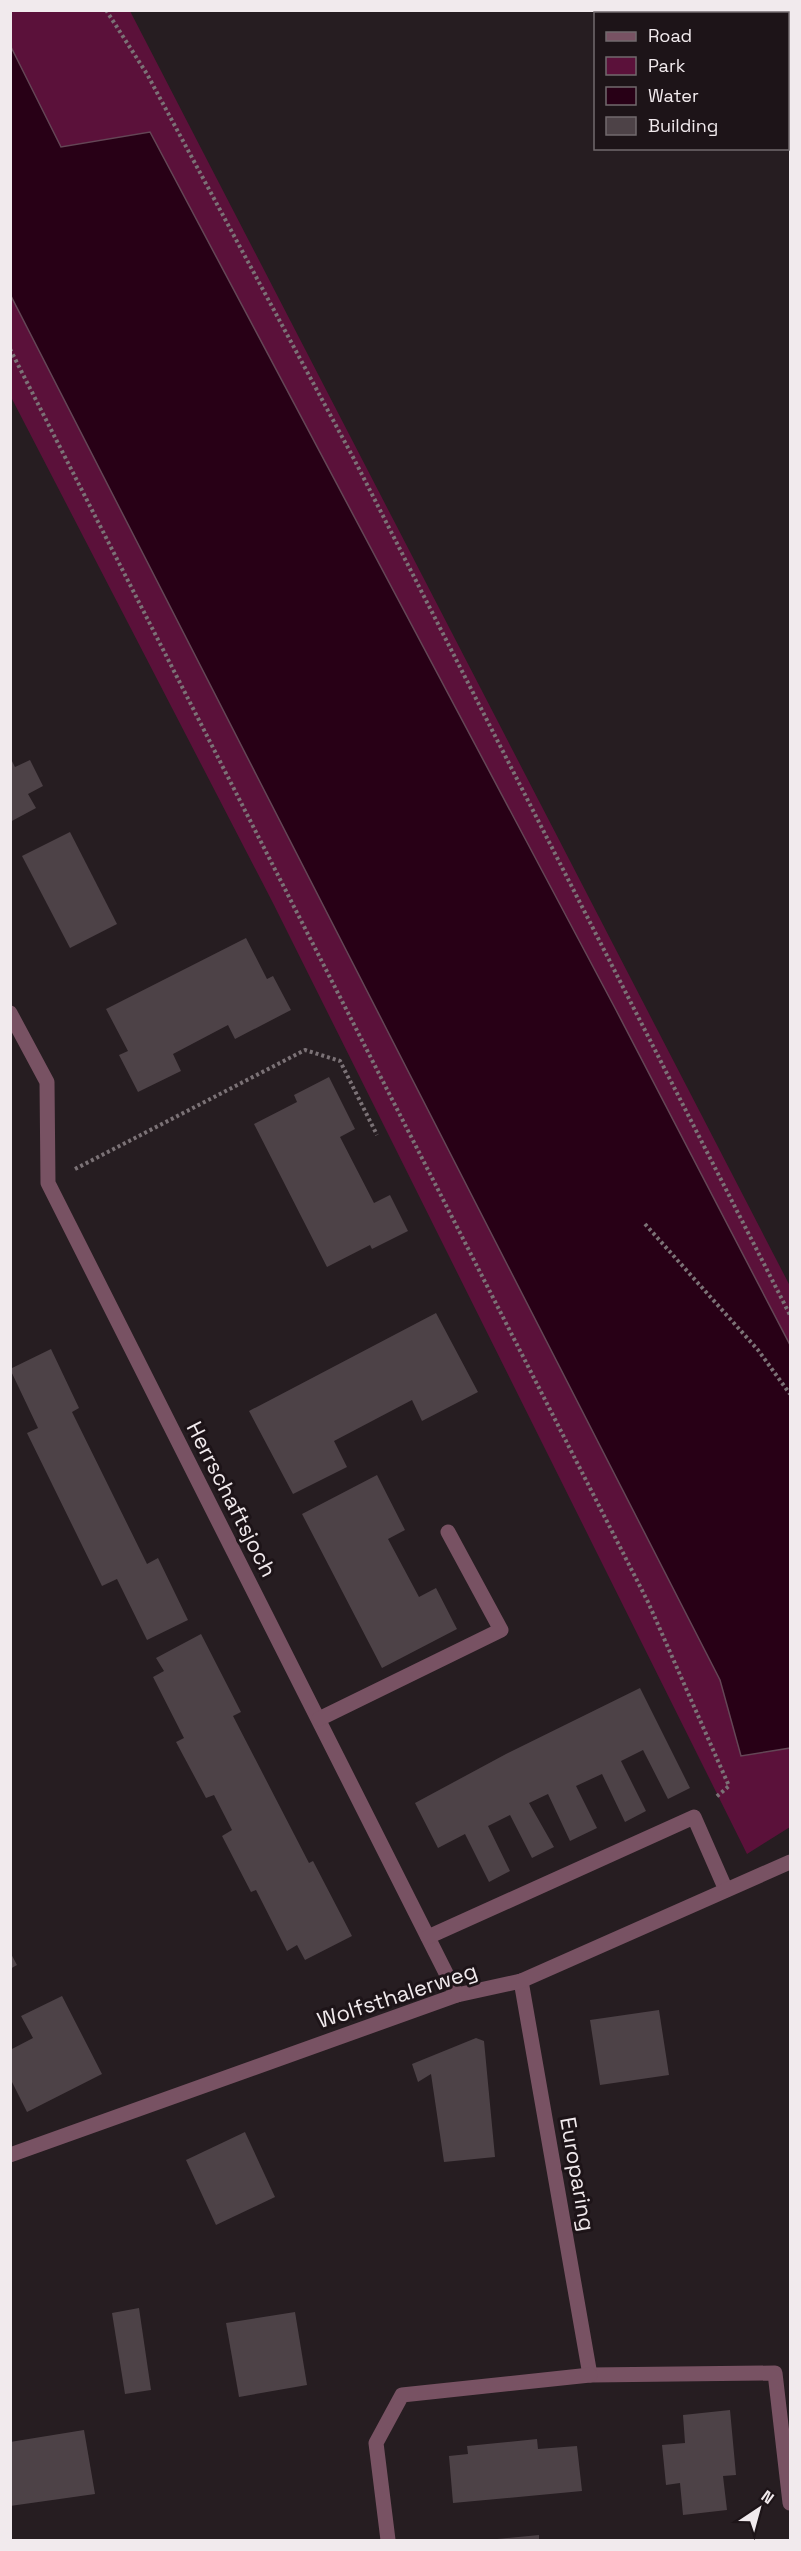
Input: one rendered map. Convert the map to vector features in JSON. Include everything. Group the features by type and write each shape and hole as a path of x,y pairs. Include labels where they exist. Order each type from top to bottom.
{"street":[{"name":"Herrschaftsjoch","path":"10,1013 47,1082 48,1183 457,1995"},
{"path":"319,1719 501,1630 448,1532"},
{"path":"428,1937 694,1817 726,1890"},
{"name":"Wolfsthalerweg","path":"10,2155 457,1995 521,1981 790,1862"},
{"name":"Europaring","path":"521,1981 590,2375"},
{"path":"388,2541 376,2443 402,2395 590,2375 775,2373 790,2503"}],"path":[{"path":"106,10 147,74 354,459 790,1315"},
{"path":"10,349 648,1602 729,1786 694,1817"},
{"path":"48,1183 305,1050 340,1061 376,1135"},
{"path":"645,1224 758,1350 790,1394"}],"green space":[{"path":"11,11 130,11 790,1286 790,1827 747,1854 274,905 11,397"}],"water":[{"path":"10,45 61,147 150,132 616,1010 790,1345 790,1748 741,1756 720,1680 11,296"}],"building":[{"path":"10,757 15,767 30,760 43,786 28,794 36,808 10,822"},
{"path":"70,832 117,924 70,948 22,856"},
{"path":"246,938 267,979 273,976 291,1010 235,1039 228,1025 173,1054 181,1071 138,1092 119,1055 128,1051 106,1009"},
{"path":"329,1077 355,1129 340,1137 374,1203 390,1195 408,1231 372,1249 370,1245 327,1267 254,1124 297,1102 294,1095"},
{"path":"436,1313 478,1392 422,1421 412,1400 334,1441 347,1467 293,1494 249,1411"},
{"path":"51,1349 79,1408 72,1412 147,1564 158,1558 188,1620 147,1640 117,1579 102,1586 27,1433 38,1428 10,1369"},
{"path":"377,1475 405,1530 388,1539 419,1597 436,1588 457,1629 382,1668 302,1514"},
{"path":"201,1634 241,1712 233,1716 309,1863 313,1861 352,1936 305,1960 297,1945 287,1951 256,1890 251,1892 222,1836 232,1830 214,1795 206,1798 176,1742 184,1738 153,1677 164,1671 156,1658"},
{"path":"640,1688 690,1788 668,1799 643,1750 621,1761 646,1811 625,1822 602,1774 576,1786 597,1828 570,1841 548,1794 529,1803 554,1847 532,1858 510,1815 488,1826 510,1871 489,1882 465,1834 438,1848 415,1803 506,1754"},
{"path":"10,1952 17,1965 10,1969"},
{"path":"62,1996 102,2074 27,2112 10,2078 10,2050 33,2038 21,2016"},
{"path":"659,2010 669,2075 600,2085 590,2020"},
{"path":"476,2038 484,2041 495,2157 444,2162 431,2074 418,2082 412,2064"},
{"path":"245,2132 275,2197 216,2225 186,2160"},
{"path":"139,2308 151,2390 125,2394 112,2313"},
{"path":"295,2312 307,2385 239,2397 226,2323"},
{"path":"730,2410 736,2475 723,2476 727,2510 683,2515 680,2483 666,2485 662,2445 685,2443 683,2415"},
{"path":"84,2430 95,2494 10,2506 10,2442"},
{"path":"537,2439 538,2449 577,2446 582,2491 453,2503 449,2456 468,2454 467,2446"},
{"path":"539,2535 539,2540 497,2540 497,2539"}]}
